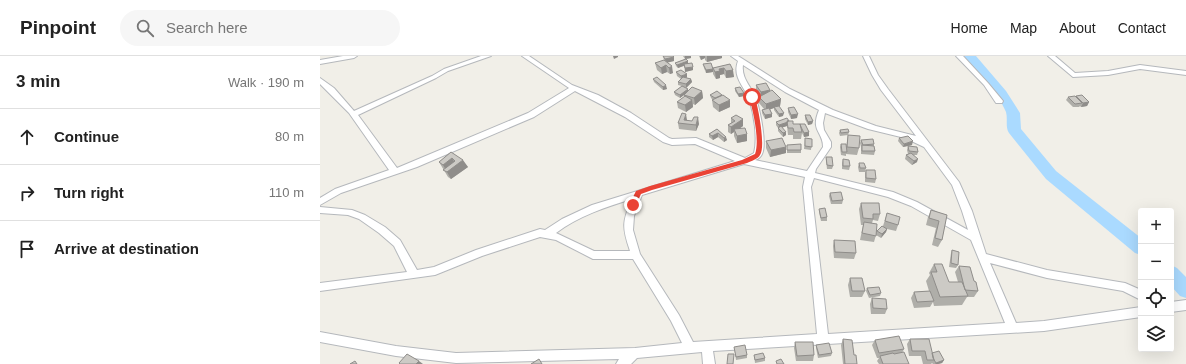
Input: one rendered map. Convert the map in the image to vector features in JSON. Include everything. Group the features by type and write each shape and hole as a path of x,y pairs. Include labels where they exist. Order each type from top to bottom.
{"street":[{"path":"320,62 354,56"},
{"path":"353,114 446,70 488,56"},
{"path":"525,56 575,88 628,115 666,140 672,142 696,141 744,161 890,194 914,204 976,238"},
{"path":"734,56 775,83 823,109 874,128 910,137 929,147"},
{"path":"866,56 875,75 956,184 1012,327"},
{"path":"959,56 986,84 999,101"},
{"path":"1051,56 1073,75 1146,67 1186,73"},
{"path":"547,234 572,217 650,188 744,161 759,153 756,112 752,97 742,80 739,70 741,61"},
{"path":"320,80 334,91 353,114 395,172"},
{"path":"320,202 338,191 395,172 531,115 575,88"},
{"path":"822,340 817,270 808,188 812,168 827,147 819,123 823,109"},
{"path":"638,193 629,216 628,230 636,255 675,318 690,348"},
{"path":"320,210 349,212 356,214 382,230 397,243 414,275"},
{"path":"320,287 435,271 479,253 540,233 558,237 593,255 636,255"},
{"path":"984,257 1047,274 1125,287 1138,294"},
{"path":"1174,307 1186,305"},
{"path":"320,337 396,351 456,358 635,353 707,346 1044,326 1138,312"},
{"path":"707,346 709,364"},
{"path":"622,364 635,353"}],"building":[{"path":"663,56 673,56 674,57 665,59"},
{"path":"686,59 688,61 677,65 675,63"},
{"path":"664,60 672,66 669,68 666,65 661,68 655,63"},
{"path":"692,63 693,67 685,68 684,64"},
{"path":"711,63 713,69 706,70 703,64"},
{"path":"730,64 733,70 726,71 724,68 715,72 713,68"},
{"path":"681,70 687,74 681,76 676,72"},
{"path":"657,77 666,85 663,87 653,79"},
{"path":"683,77 691,79 686,84 678,82"},
{"path":"766,83 770,90 761,92 756,85"},
{"path":"682,86 688,89 680,95 674,92"},
{"path":"692,87 702,91 694,98 684,95"},
{"path":"740,87 744,93 738,94 735,88"},
{"path":"772,90 781,99 766,104 759,97"},
{"path":"717,91 722,95 715,98 710,95"},
{"path":"723,95 730,100 719,105 712,100"},
{"path":"1082,95 1089,102 1083,103 1076,96"},
{"path":"685,96 692,100 685,105 677,102"},
{"path":"1075,96 1082,103 1075,104 1068,97"},
{"path":"779,106 784,113 779,114 774,107"},
{"path":"794,107 798,114 791,115 788,108"},
{"path":"769,108 772,114 765,115 762,110"},
{"path":"682,113 686,114 684,120 692,121 694,117 698,117 696,125 678,123"},
{"path":"736,115 743,119 731,127 728,125 735,121 731,118"},
{"path":"805,115 810,115 813,121 808,122"},
{"path":"787,118 789,121 787,121 788,122 779,125 776,122"},
{"path":"787,121 793,121 793,124 800,124 802,132 794,132 793,128 788,128"},
{"path":"800,124 805,124 809,132 804,133"},
{"path":"781,126 786,132 783,133 778,128"},
{"path":"745,128 747,134 737,136 734,129"},
{"path":"717,129 726,137 724,138 718,133 712,136 709,134"},
{"path":"848,129 849,132 841,133 840,130"},
{"path":"848,135 860,136 859,148 847,147"},
{"path":"908,136 913,141 904,144 899,138"},
{"path":"782,138 786,147 771,150 766,141"},
{"path":"805,138 812,139 812,147 805,146"},
{"path":"873,139 874,144 863,145 861,140"},
{"path":"801,144 801,150 787,150 787,145"},
{"path":"841,144 846,144 847,152 842,152"},
{"path":"862,145 874,146 875,151 862,151"},
{"path":"908,146 917,147 918,152 909,151"},
{"path":"451,152 463,160 447,172 443,170 455,161 452,158 443,165 439,162"},
{"path":"911,153 918,159 914,161 906,155"},
{"path":"826,157 832,157 833,166 827,165"},
{"path":"843,159 849,160 850,166 843,166"},
{"path":"859,163 864,163 866,168 860,168"},
{"path":"866,170 875,170 876,179 866,178"},
{"path":"841,192 843,200 832,201 830,193"},
{"path":"861,203 879,203 880,214 873,214 873,219 863,218"},
{"path":"825,208 827,217 821,218 819,209"},
{"path":"931,210 947,215 942,240 935,238 939,221 929,218"},
{"path":"887,213 900,217 898,225 885,221"},
{"path":"864,222 877,224 876,236 862,233"},
{"path":"882,226 887,229 882,234 877,231"},
{"path":"834,240 855,241 856,253 835,252"},
{"path":"952,250 959,252 958,265 951,263"},
{"path":"934,264 942,264 949,282 962,282 968,296 940,297 931,272 937,272"},
{"path":"959,266 970,267 978,291 965,290"},
{"path":"850,278 862,278 865,291 852,291"},
{"path":"879,287 881,293 870,295 867,288"},
{"path":"930,291 934,301 917,302 914,292"},
{"path":"872,298 886,299 887,309 873,308"},
{"path":"899,336 904,349 879,353 875,340"},
{"path":"843,339 852,340 857,364 845,364"},
{"path":"910,339 929,339 934,360 927,360 925,351 912,351"},
{"path":"795,342 813,342 814,355 797,356"},
{"path":"829,343 832,353 819,355 816,345"},
{"path":"745,345 747,355 736,357 734,347"},
{"path":"939,351 944,360 936,363 932,353"},
{"path":"904,352 909,364 883,364 880,356 893,353"},
{"path":"763,353 765,358 755,360 754,355"},
{"path":"407,354 419,361 416,364 400,364 399,363"},
{"path":"728,354 734,354 733,364 727,364"},
{"path":"539,359 542,364 531,364"},
{"path":"781,359 784,364 777,364 776,361"},
{"path":"355,361 357,364 350,364"}],"waterway":[{"path":"970,56 1000,91 1013,113 1014,130 1051,175 1138,246"},
{"path":"1174,276 1186,290"}],"route":[{"path":"633,205 638,193 650,188 683,180 753,158 757,155 759,153 759,140 756,112 752,97"}]}
